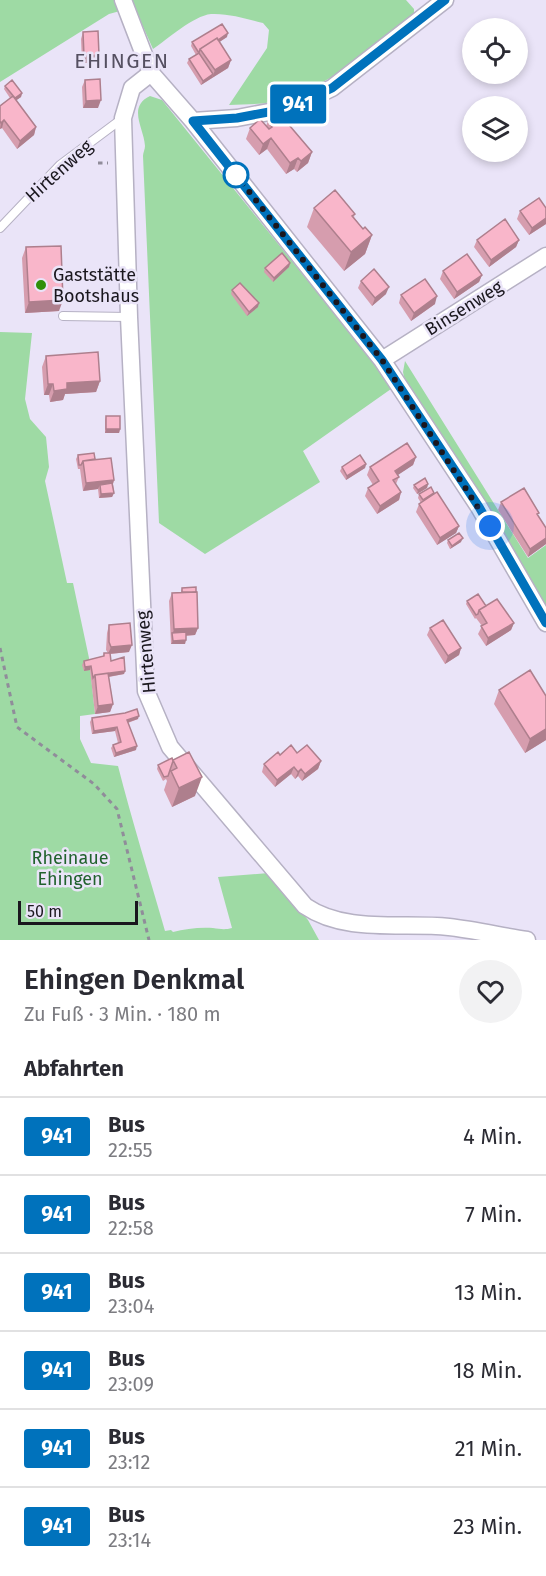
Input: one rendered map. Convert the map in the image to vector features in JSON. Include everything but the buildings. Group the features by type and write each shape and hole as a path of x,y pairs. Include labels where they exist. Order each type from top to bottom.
{"street":[{"path":"123,0 151,73 193,121 382,360 479,507 546,623"},
{"path":"193,121 237,118 290,108 332,88 446,0"},
{"name":"Hirtenweg","path":"151,73 132,88 123,118 129,317 146,691 170,747 305,906 319,916 361,924 448,927 527,940"},
{"name":"Binsenweg","path":"382,360 546,256"}],"lane":[{"name":"Hirtenweg","path":"0,228 60,165 123,118"},
{"path":"63,316 129,317"}],"path":[{"path":"0,648 17,727 94,784 117,809 149,940"}],"green space":[{"path":"0,0 119,0 120,11 109,14 0,82"},
{"path":"131,0 406,0 414,9 414,16 347,67 311,88 271,102 229,105 267,48 269,30 263,23 231,15 211,14 189,23 153,49"},
{"path":"150,96 162,100 367,354 391,389 303,451 320,482 205,554 159,523 143,156 145,146 138,118 139,106"},
{"name":"Rheinaue Ehingen","path":"0,332 32,333 25,399 30,419 46,437 49,467 45,481 67,583 73,583 89,658 95,714 80,716 80,739 91,763 118,766 165,931 232,928 218,877 269,873 308,920 319,940 0,940"},
{"path":"405,361 528,558 546,545 546,610 404,377"}],"bus line":[{"name":"941","path":"445,0 332,88 290,108 237,118 193,121 382,360 479,507 546,623"}],"place":[{"name":"Gaststätte Bootshaus","path":"41,285"}],"district":[{"name":"EHINGEN","path":"122,61"}],"route":[{"path":"236,175 382,360 490,526"}]}
